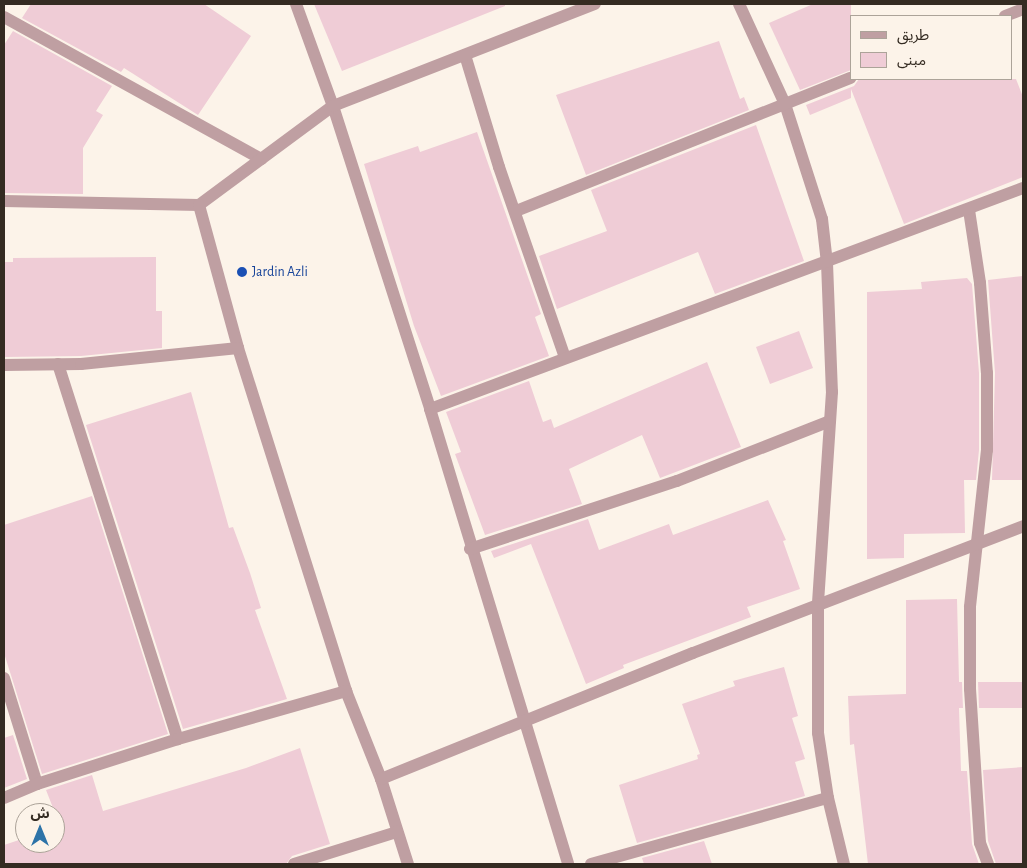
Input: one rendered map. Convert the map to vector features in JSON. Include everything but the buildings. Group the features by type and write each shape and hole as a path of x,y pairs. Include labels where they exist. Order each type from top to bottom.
{"street":[{"path":"296,4 333,106 430,409 470,549 568,864"},
{"path":"4,201 199,205 333,106 595,4"},
{"path":"739,4 785,104 822,219 827,263 830,421 818,604 818,733 828,798 844,864"},
{"path":"1007,15 1023,8"},
{"path":"4,17 261,159"},
{"path":"465,55 565,358"},
{"path":"516,211 850,78"},
{"path":"430,409 970,210 1023,188"},
{"path":"199,205 238,348 346,691 381,779 408,864"},
{"path":"970,210 980,283 987,373 987,450 979,540 970,607 970,689 980,843 988,864"},
{"path":"4,365 58,364 238,348"},
{"path":"58,364 178,739"},
{"path":"470,549 677,480 830,421"},
{"path":"381,779 979,540 1023,526"},
{"path":"4,678 36,784"},
{"path":"4,798 36,784 178,739 346,691"},
{"path":"591,864 828,798"},
{"path":"294,864 397,832"}],"place":[{"name":"Jardin Azli","path":"242,272"}]}
